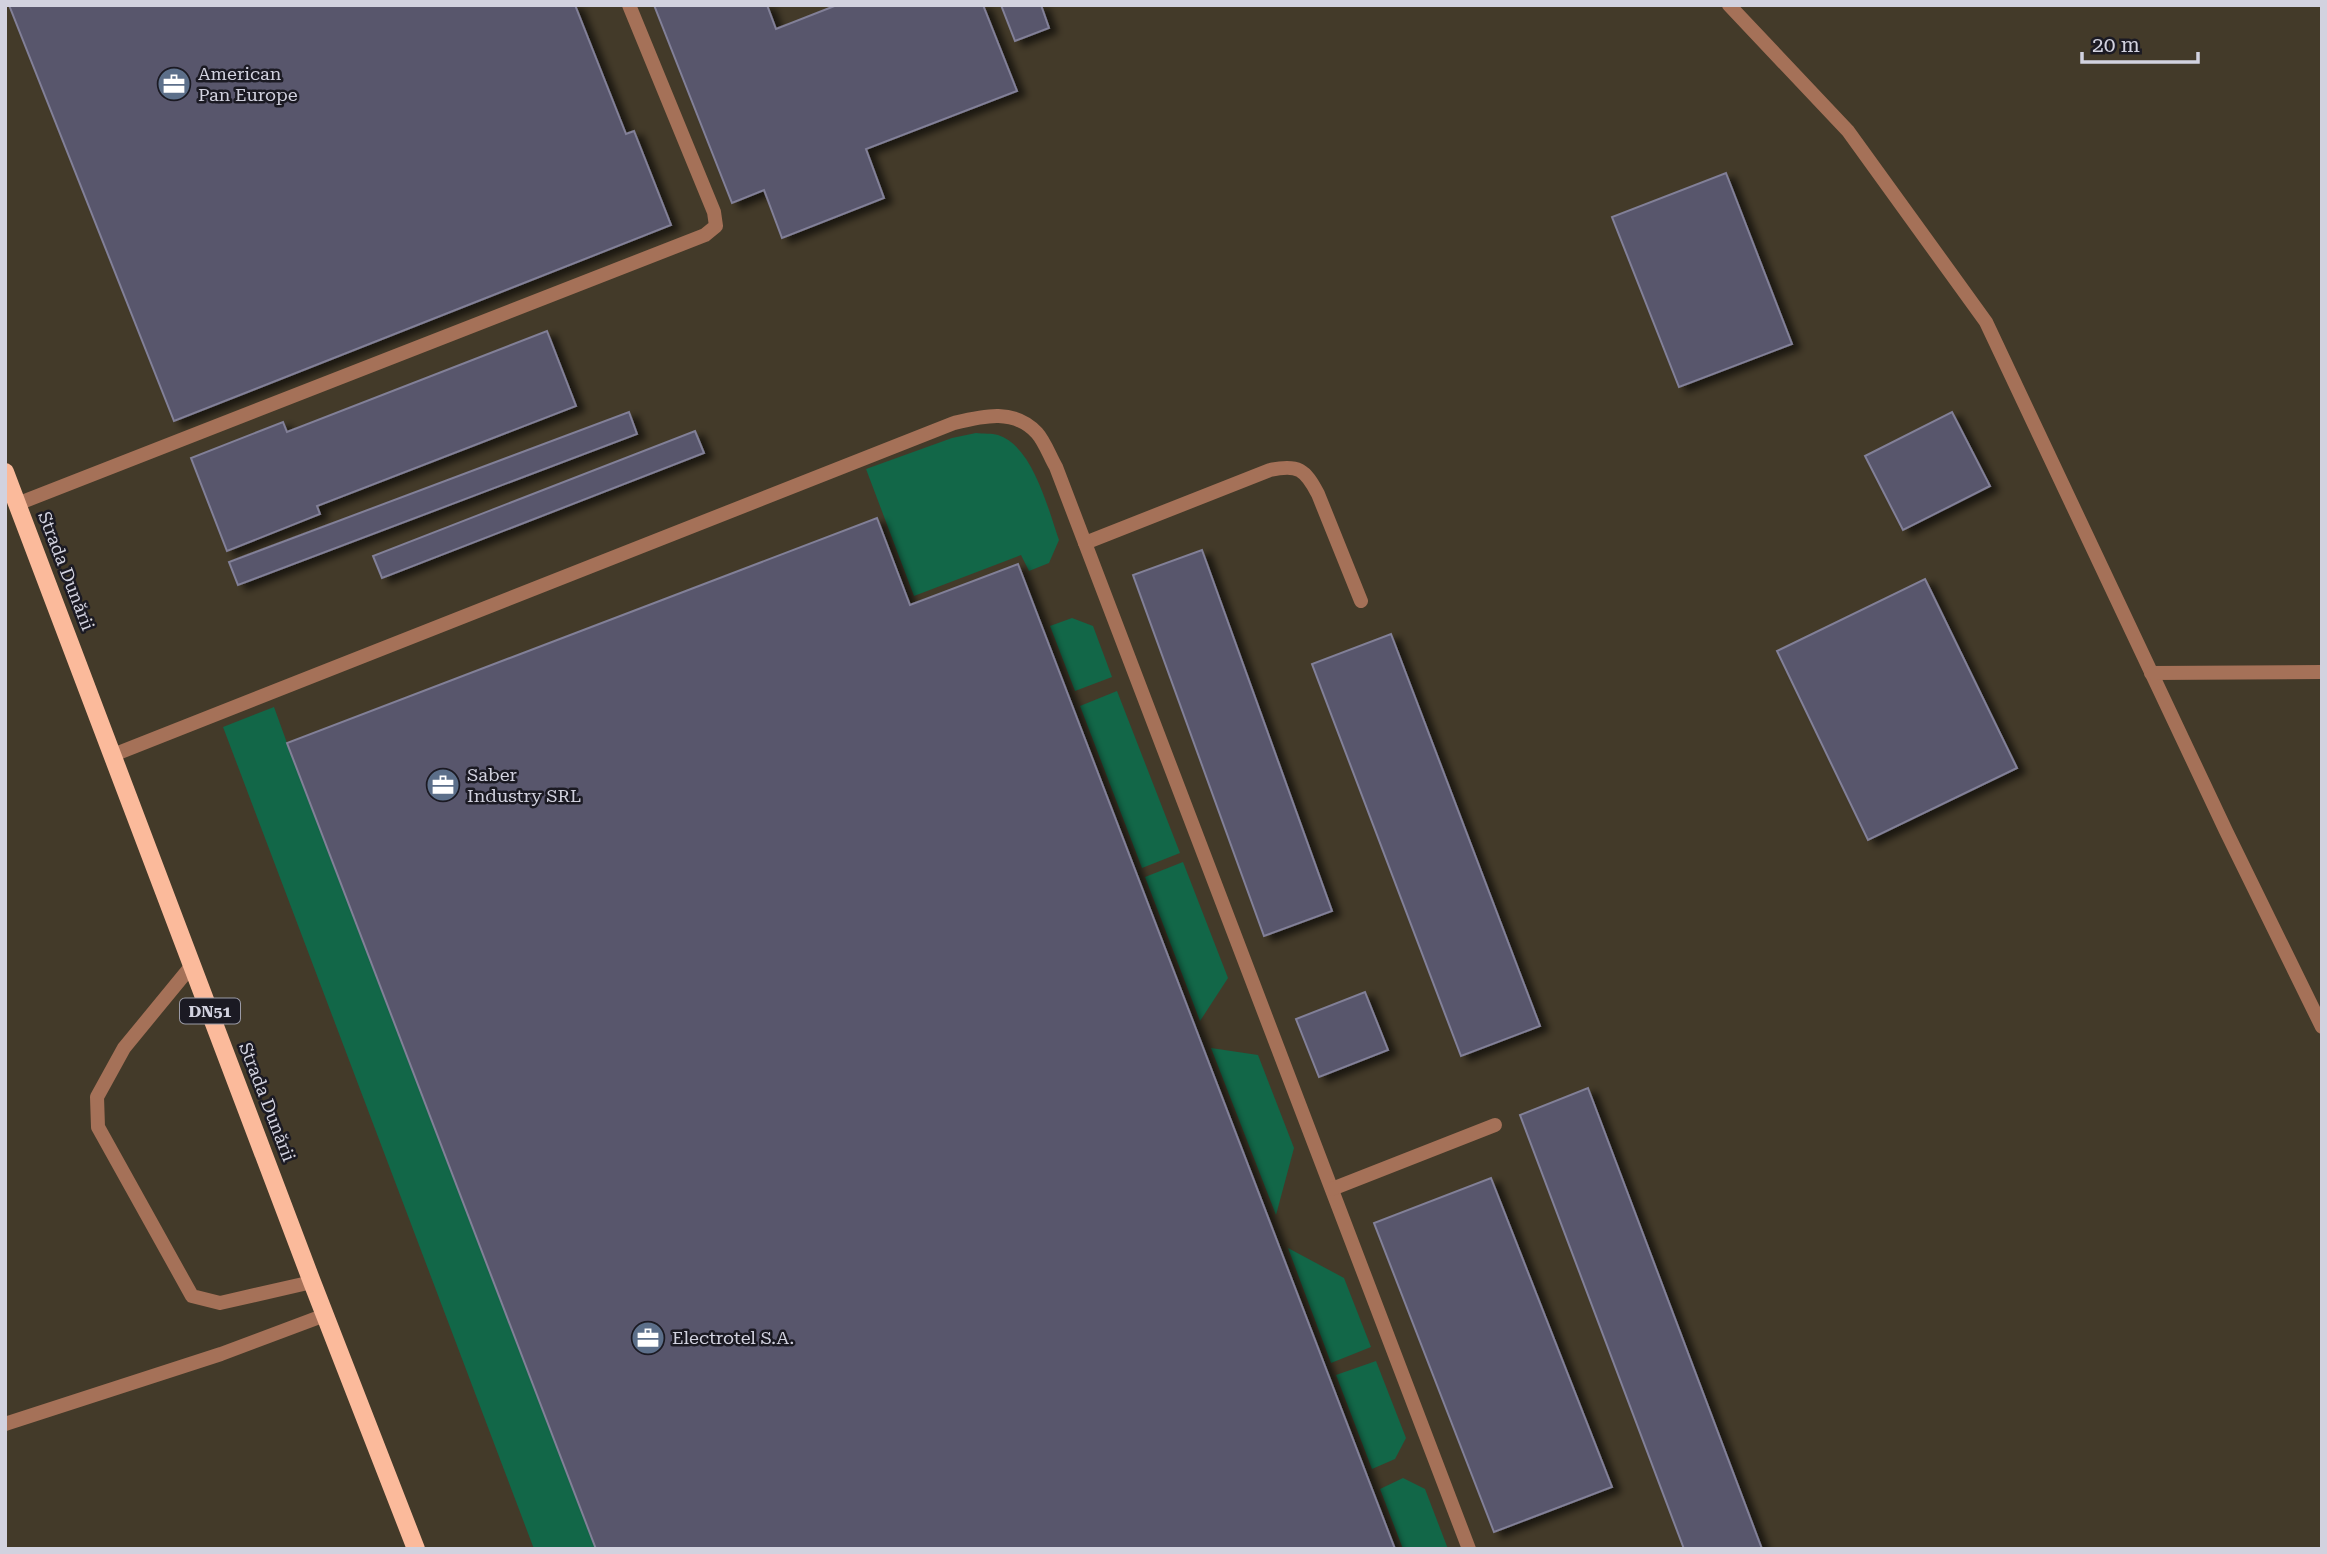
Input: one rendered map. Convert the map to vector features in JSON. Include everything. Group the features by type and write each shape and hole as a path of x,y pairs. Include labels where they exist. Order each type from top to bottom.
{"main road":[{"name":"Strada Dunării","path":"5,472 416,1549"}],"lane":[{"path":"17,504 705,235 716,226 714,212 629,5"},
{"path":"1729,5 1848,131 1986,322 2322,1027"},
{"path":"113,755 954,423 985,415 1015,417 1038,433 1056,467 1469,1549"},
{"path":"1085,542 1270,470 1287,467 1299,469 1310,479 1318,494 1361,601"},
{"path":"2151,673 2322,672"},
{"path":"193,964 124,1048 97,1097 98,1127 192,1296 220,1303 312,1282"},
{"path":"1332,1189 1495,1125"},
{"path":"5,1424 221,1354 325,1315"}],"shaded area":[{"path":"5,5 2322,5 2322,1549 5,1549"}],"green space":[{"path":"976,433 998,435 1010,441 1021,452 1038,480 1059,540 1049,563 1029,571 1021,555 914,596 866,469 952,438"},
{"path":"1072,618 1093,626 1112,677 1075,691 1050,626"},
{"path":"1117,691 1180,853 1142,868 1080,706"},
{"path":"274,707 596,1549 534,1549 223,727"},
{"path":"1183,862 1228,978 1200,1021 1145,877"},
{"path":"1211,1048 1258,1055 1294,1148 1276,1215"},
{"path":"1288,1248 1344,1278 1371,1347 1331,1363"},
{"path":"1376,1361 1406,1438 1395,1459 1372,1469 1336,1375"},
{"path":"1403,1478 1425,1489 1448,1549 1403,1549 1380,1489"}],"building":[{"path":"9,5 575,5 626,134 634,131 671,225 174,421"},
{"path":"654,5 767,5 776,29 837,5 983,5 1017,91 866,149 884,198 782,238 764,190 732,203"},
{"path":"1001,5 1041,5 1049,28 1015,41"},
{"path":"1726,173 1792,344 1679,387 1612,217"},
{"path":"547,331 576,406 317,506 320,514 227,551 191,458 283,422 287,432"},
{"path":"629,412 637,434 238,585 229,562"},
{"path":"1952,412 1990,486 1903,530 1865,456"},
{"path":"695,431 704,453 382,578 373,556"},
{"path":"877,518 910,605 1018,564 1395,1549 596,1549 287,743"},
{"path":"1202,550 1332,911 1264,936 1133,575"},
{"path":"1925,579 2017,768 1868,840 1777,651"},
{"path":"1391,634 1540,1026 1461,1056 1312,664"},
{"path":"1365,992 1388,1050 1319,1077 1296,1019"},
{"path":"1588,1088 1762,1549 1684,1549 1520,1115"},
{"path":"1491,1178 1612,1487 1494,1532 1374,1223"}],"place":[{"name":"American Pan Europe","path":"174,84"},
{"name":"Saber Industry SRL","path":"443,785"},
{"name":"Electrotel S.A.","path":"648,1338"}]}
